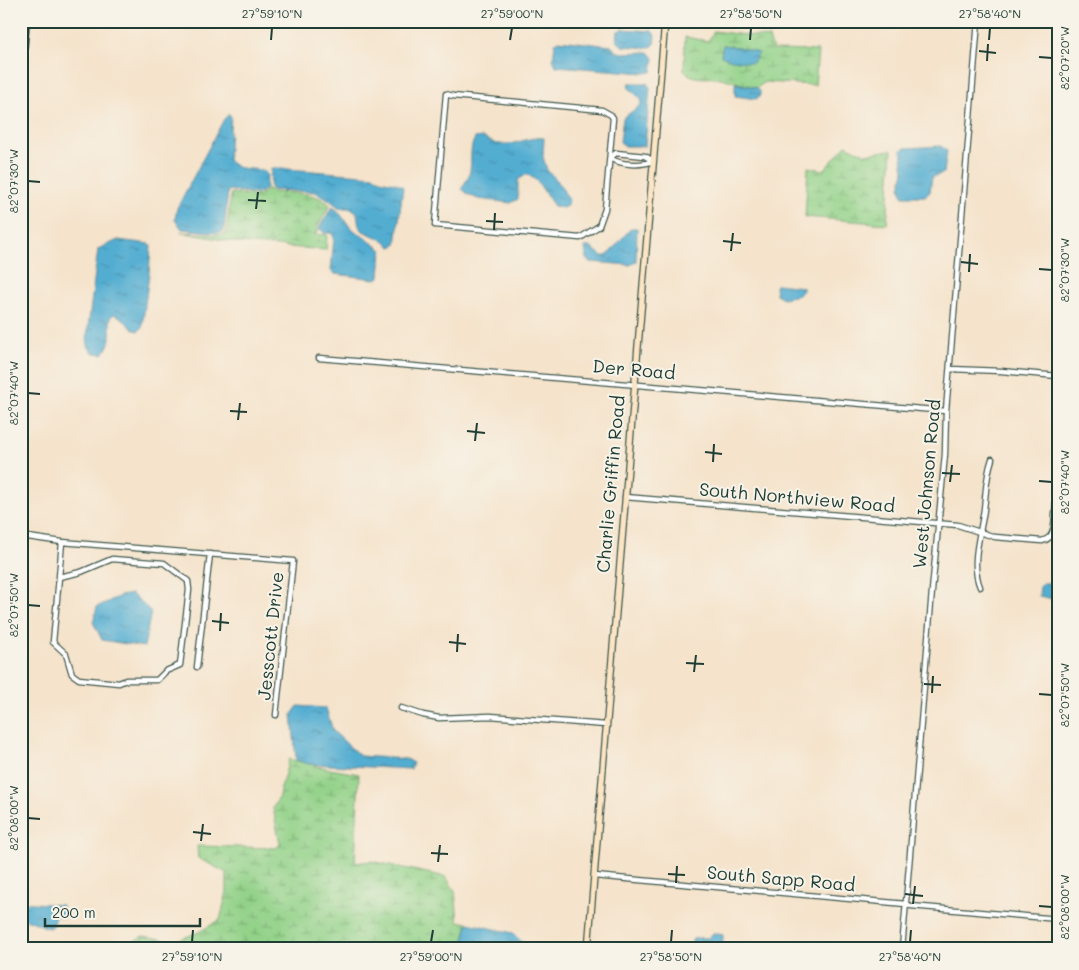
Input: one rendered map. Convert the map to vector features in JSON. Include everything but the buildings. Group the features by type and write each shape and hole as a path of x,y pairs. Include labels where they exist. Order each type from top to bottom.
{"main road":[{"path":"21,74 26,21"}],"street":[{"name":"Charlie Griffin Road","path":"588,949 664,21"},
{"name":"West Johnson Road","path":"902,949 939,524 946,411 978,21"},
{"path":"610,158 613,118 602,110 446,94 435,225 580,238 599,226 605,208 610,158 616,153 645,156 653,160"},
{"path":"610,158 615,162 645,164 653,160"},
{"name":"Der Road","path":"319,358 946,411"},
{"path":"950,369 1058,376"},
{"path":"980,587 976,570 979,532 984,511 987,472 992,459"},
{"name":"South Northview Road","path":"625,497 958,525 994,537 1033,540 1048,539 1051,535 1054,527 1058,475"},
{"path":"21,536 62,542 210,554 197,667"},
{"path":"59,577 81,572 112,559 164,563 188,581 189,590 180,666 166,671 157,680 126,680 119,682 79,679 72,674 66,654 53,642 62,542"},
{"name":"Jesscott Drive","path":"210,554 293,561 276,715"},
{"path":"401,708 439,718 490,716 606,725"},
{"name":"South Sapp Road","path":"594,876 1058,919"}],"green space":[{"path":"714,31 769,38 773,50 818,51 815,85 765,82 757,88 721,78 701,78 688,74 684,70 685,37 708,41","holes":["723,45 758,53 721,56"]},
{"path":"846,145 865,154 892,150 887,224 805,217 808,167 824,170"},
{"path":"269,189 272,192 310,195 324,200 330,205 317,228 319,231 314,234 327,235 326,250 239,243 180,232 218,235 226,233 231,193 258,196"},
{"path":"289,759 359,774 355,863 371,861 446,877 455,891 458,921 468,923 463,944 465,949 128,949 127,945 143,936 174,941 197,933 220,920 227,892 227,873 198,858 197,846 276,848 280,844 273,808 278,799"}],"water":[{"path":"623,29 652,31 655,35 654,45 649,48 623,46 617,41 618,31"},
{"path":"559,40 612,46 615,51 622,53 649,52 654,58 652,72 556,66 553,59 555,43"},
{"path":"723,45 759,53 753,63 732,60 721,56"},
{"path":"629,83 647,83 650,88 645,146 625,146 620,142 623,118 641,105 641,99 628,87"},
{"path":"735,83 757,88 760,91 760,96 756,99 735,96"},
{"path":"229,114 231,116 228,160 238,167 263,171 267,174 266,189 257,194 228,190 224,231 218,233 182,229 175,220 177,208 224,119"},
{"path":"482,137 495,143 506,144 532,138 544,138 543,157 547,170 557,180 569,200 568,205 563,208 554,206 537,181 527,174 518,180 518,199 511,203 478,199 469,195 462,189 469,175 473,143 475,138"},
{"path":"941,146 947,151 944,173 932,177 930,192 925,196 903,196 900,188 904,171 901,150 905,148"},
{"path":"271,169 374,176 400,185 403,187 396,245 391,247 385,241 363,231 359,226 357,213 354,210 340,208 315,192 272,190 270,187"},
{"path":"332,207 337,210 351,228 382,250 380,277 375,279 335,274 331,271 334,237 331,233 324,233 319,228"},
{"path":"631,228 637,228 636,262 630,265 590,262 586,259 585,247 591,247 602,256 607,256"},
{"path":"118,240 150,244 151,246 142,328 138,331 113,314 107,348 103,354 93,353 88,346 87,336 98,249"},
{"path":"777,284 803,287 803,290 799,295 783,298 776,294 775,286"},
{"path":"1042,583 1058,583 1058,600 1039,596"},
{"path":"131,594 151,612 144,647 102,640 93,622 97,607 120,596"},
{"path":"298,706 326,708 333,731 360,756 406,759 413,763 411,769 309,764 296,760 292,714"},
{"path":"21,902 62,905 63,918 57,916 54,919 53,926 48,928 21,917"},
{"path":"468,923 513,933 524,944 522,949 465,949 463,944"},
{"path":"713,933 723,935 720,949 691,949 692,940 695,938 708,938"}]}
